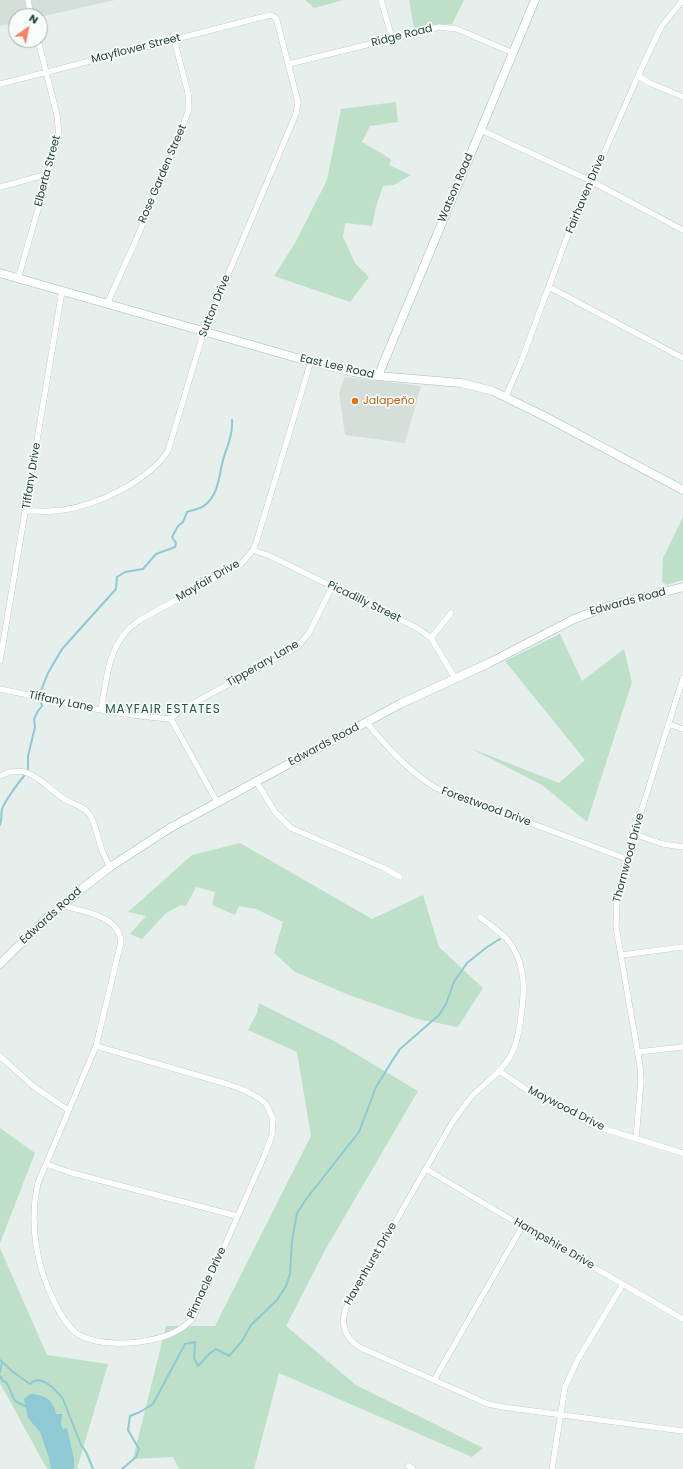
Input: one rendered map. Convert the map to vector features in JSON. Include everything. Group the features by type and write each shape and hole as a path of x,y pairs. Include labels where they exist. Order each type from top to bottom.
{"street":[{"path":"381,0 392,38"},
{"name":"Watson Road","path":"378,376 535,0"},
{"name":"Fairhaven Drive","path":"506,396 521,362 567,237 591,181 660,27 670,13 683,0"},
{"name":"Mayflower Street","path":"0,84 267,15 273,15"},
{"name":"Sutton Drive","path":"26,511 63,510 95,502 133,482 161,460 168,451 172,442 204,331 296,114 298,102 278,21 273,15"},
{"name":"Ridge Road","path":"289,64 430,28 448,28 463,32 513,53"},
{"name":"Rose Garden Street","path":"107,304 136,240 188,114 189,99 174,39"},
{"name":"Elberta Street","path":"18,279 57,145 59,129 58,115 40,48"},
{"path":"638,76 650,83 683,97"},
{"path":"481,130 591,181 683,230"},
{"path":"0,187 48,174"},
{"name":"East Lee Road","path":"0,273 353,372 378,376 461,383 493,391 506,396 683,490"},
{"path":"549,287 683,358"},
{"name":"Tiffany Drive","path":"0,661 62,291"},
{"name":"Mayfair Drive","path":"101,710 111,657 118,642 128,629 138,621 241,564 253,550 311,361"},
{"name":"Picadilly Street","path":"253,550 270,556 417,628 431,638 456,678"},
{"name":"Tipperary Lane","path":"172,719 179,711 284,655 299,645 309,633 332,587"},
{"name":"Edwards Road","path":"0,964 62,905 110,867 170,828 400,704 590,612 683,587"},
{"path":"431,638 451,613"},
{"name":"Thornwood Drive","path":"636,1138 641,1081 638,1052 616,927 616,913 619,890 627,858 683,678"},
{"name":"Tiffany Lane","path":"0,689 101,710 172,719"},
{"path":"172,719 218,802"},
{"name":"Forestwood Drive","path":"366,722 399,760 420,778 436,788 627,858"},
{"path":"668,724 683,729"},
{"path":"0,776 14,771 27,773 42,781 63,798 85,809 92,818 110,867"},
{"path":"256,781 275,812 283,822 291,828 384,868 400,877"},
{"path":"634,834 663,844 683,847"},
{"name":"Pinnacle Drive","path":"62,905 105,918 116,927 120,935 120,947 96,1046 38,1183 35,1202 40,1268 50,1294 64,1320 76,1332 92,1339 120,1343 139,1342 162,1337 185,1327 196,1313 272,1135 273,1119 266,1104 252,1094 227,1084 96,1046"},
{"name":"Havenhurst Drive","path":"480,917 502,935 510,944 519,960 523,977 523,1001 518,1040 510,1057 499,1072 473,1096 462,1109 346,1308 343,1318 343,1325 351,1341 359,1347 488,1404 683,1432"},
{"path":"622,955 683,947"},
{"path":"638,1052 683,1047"},
{"path":"0,1056 34,1086 68,1110"},
{"name":"Maywood Drive","path":"499,1072 527,1090 582,1120 605,1129 683,1153"},
{"path":"46,1164 72,1173 238,1216"},
{"name":"Hampshire Drive","path":"426,1169 683,1319"},
{"path":"434,1380 523,1226"},
{"path":"552,1469 567,1381 578,1359 622,1284"}],"shaded area":[{"path":"0,0 115,0 48,15 48,8 8,8 8,24 0,26"},
{"path":"345,377 421,386 405,443 345,435 339,392"}],"green space":[{"path":"305,0 344,0 314,8"},
{"path":"409,0 464,0 452,24 414,28"},
{"path":"396,102 398,122 370,126 362,142 391,159 389,165 411,175 394,185 383,186 372,226 345,223 343,237 355,263 369,277 350,302 274,276 295,243 327,180 341,109"},
{"path":"683,517 683,580 666,585 662,581 663,558"},
{"path":"560,634 582,681 624,649 632,682 587,822 542,785 470,748 559,783 585,760 505,661"},
{"path":"240,843 372,919 423,895 439,947 483,988 458,1027 417,1019 349,995 295,972 274,953 283,922 256,909 239,906 235,915 212,905 215,892 196,887 186,906 181,905 166,913 142,939 130,934 146,916 128,912 192,855"},
{"path":"259,1003 336,1042 418,1091 324,1252 286,1326 356,1385 483,1448 472,1457 279,1373 254,1469 179,1469 173,1457 133,1459 166,1326 215,1326 311,1136 297,1052 248,1030 257,1013"},
{"path":"0,1128 35,1153 0,1243"},
{"path":"0,1248 47,1355 108,1364 77,1469 47,1469 0,1383"}],"water":[{"path":"30,1394 39,1395 47,1399 53,1405 56,1414 62,1414 61,1425 63,1429 67,1428 74,1459 74,1468 51,1469 49,1458 40,1432 28,1418 24,1399"}],"waterway":[{"path":"40,693 48,673 62,649 116,589 117,577 125,572 143,569 156,554 175,547 176,543 172,537 178,526 183,522 187,512 201,508 210,501 218,484 223,460 231,436 232,420"},
{"path":"28,769 28,756 35,727 34,719 42,706 41,703"},
{"path":"0,825 2,809 24,776"},
{"path":"122,1469 136,1457 139,1449 128,1430 130,1416 153,1404 185,1344 195,1342 194,1358 198,1366 216,1349 229,1356 242,1341 251,1325 277,1300 286,1286 290,1274 292,1241 297,1213 359,1132 376,1087 400,1049 439,1015 446,1004 454,982 467,963 500,939"},
{"path":"0,1360 13,1372 30,1384 39,1380 48,1384 60,1395 93,1469"},
{"path":"0,1372 2,1363"},
{"path":"0,1376 3,1381 7,1383 15,1401 25,1406"}],"place":[{"name":"Jalapeño","path":"355,401"}],"district":[{"name":"MAYFAIR ESTATES","path":"163,710"}]}
